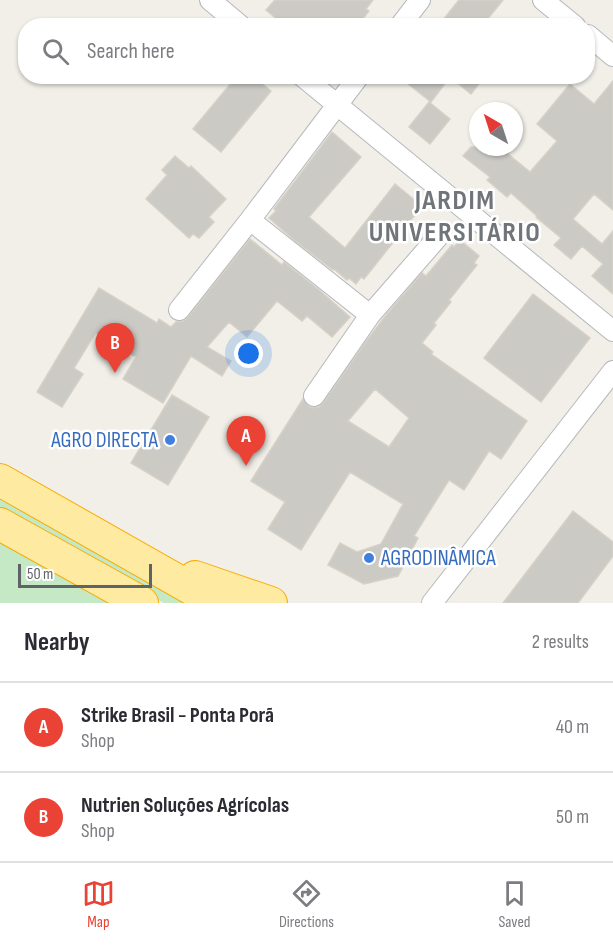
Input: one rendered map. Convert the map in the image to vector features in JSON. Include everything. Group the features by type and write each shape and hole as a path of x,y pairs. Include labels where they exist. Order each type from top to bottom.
{"highway":[{"path":"0,480 217,603"},
{"path":"0,524 142,603"},
{"path":"134,556 271,603"}],"street":[{"path":"210,0 231,18"},
{"path":"406,18 420,0"},
{"path":"543,0 565,18"},
{"path":"595,42 613,56"},
{"path":"311,84 613,331"},
{"path":"178,310 250,220 353,84"},
{"path":"250,220 370,315"},
{"path":"314,396 370,315 438,237"},
{"path":"432,603 613,371"}],"green space":[{"path":"0,499 186,603 164,603 0,512"},
{"path":"0,536 121,603 0,603"}],"building":[{"path":"275,0 373,0 366,9 369,11 363,18 276,18 266,10"},
{"path":"459,0 503,0 488,18 444,18"},
{"path":"613,81 613,210 594,194 573,219 602,244 613,231 613,294 592,276 603,264 582,246 571,259 554,245 561,238 511,193 507,197 487,180 490,177 463,156 469,149 469,156 510,156 530,172 557,141 537,124 570,84 594,104"},
{"path":"230,84 263,84 271,91 221,152 193,129"},
{"path":"408,84 445,84 431,102"},
{"path":"459,84 479,84 471,94"},
{"path":"429,102 450,119 430,144 409,127"},
{"path":"332,132 361,157 309,217 345,248 395,184 422,206 364,279 361,277 356,284 333,270 269,218"},
{"path":"175,156 189,168 191,166 226,199 209,217 214,222 199,238 193,234 189,238 146,199 167,175 162,170"},
{"path":"250,239 282,265 284,262 350,317 332,337 307,316 302,321 277,301 247,337 229,322 207,347 231,361 222,376 191,356 163,403 123,379 136,357 96,332 74,368 83,374 62,407 37,392 99,288 157,323 159,319 171,327 188,317"},
{"path":"460,240 479,256 474,263 477,265 449,300 451,302 422,343 433,352 431,354 527,421 501,459 489,451 464,490 449,480 414,536 418,538 398,576 364,584 328,565 340,543 357,552 381,544 403,504 350,472 301,550 268,529 285,502 251,481 303,399 312,408 319,407 323,403 387,314 422,273 426,276 452,245 454,247","holes":["375,389 409,418 389,447 348,421"]},
{"path":"533,294 590,338 541,402 484,358"},
{"name":"AGRO DIRECTA","path":"172,395 209,417 168,485 131,463"},
{"path":"573,511 613,542 613,556 578,603 503,603"}],"place":[{"name":"Nutrien Soluções Agrícolas","path":"115,373"},
{"name":"AGRO DIRECTA","path":"170,440"},
{"name":"Strike Brasil - Ponta Porã","path":"246,466"},
{"name":"AGRODINÂMICA","path":"369,558"}],"district":[{"name":"JARDIM UNIVERSITÁRIO","path":"455,216"}]}
